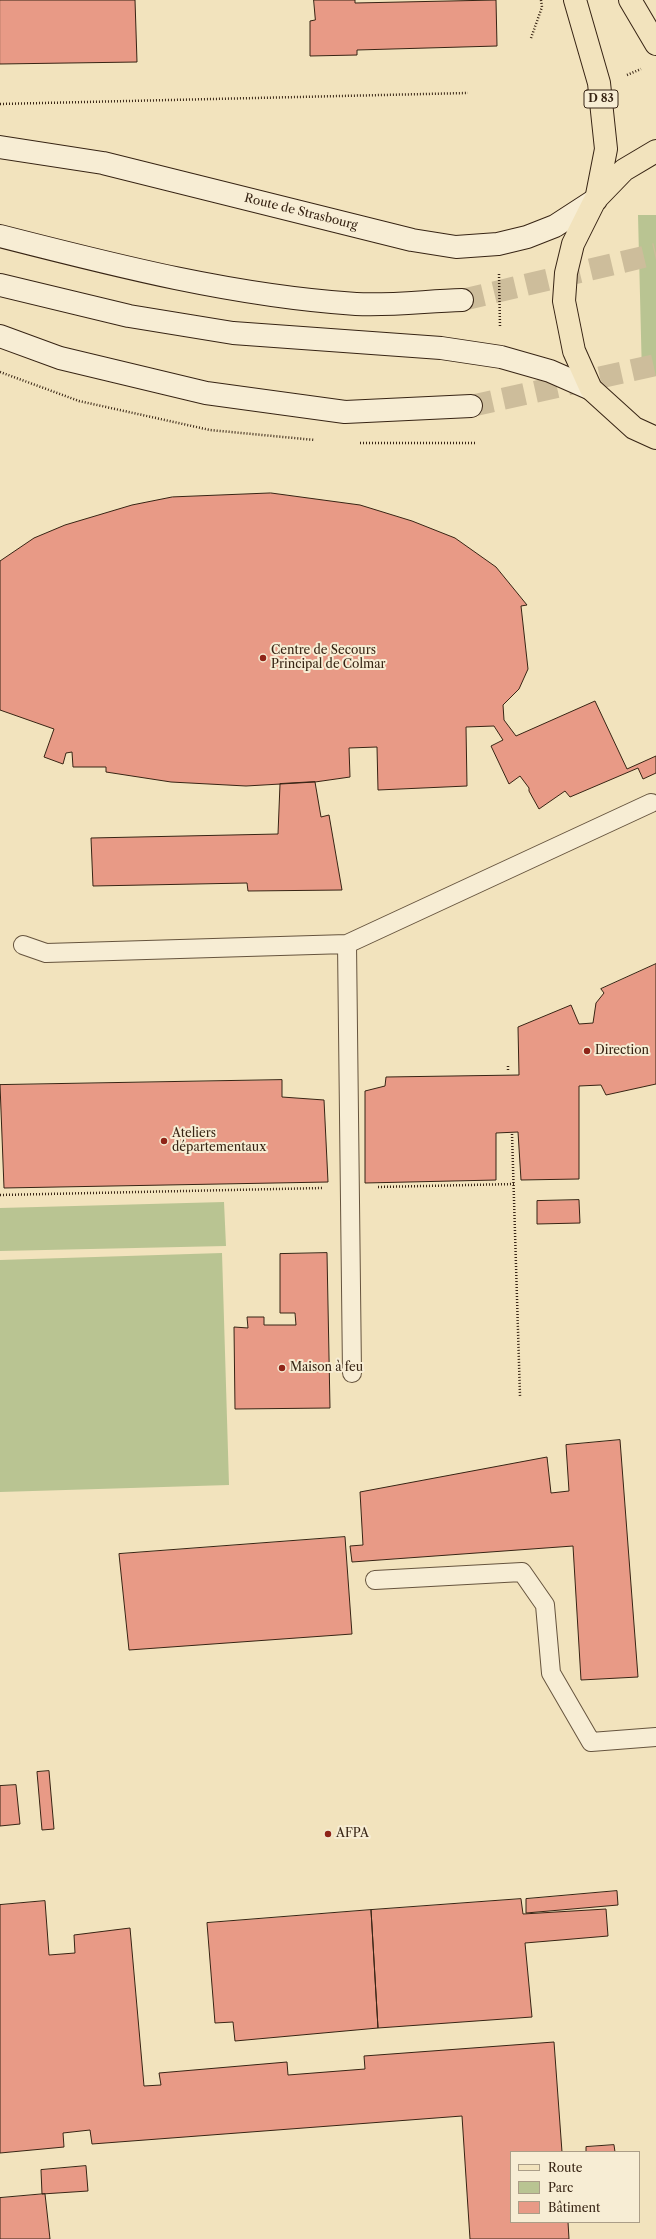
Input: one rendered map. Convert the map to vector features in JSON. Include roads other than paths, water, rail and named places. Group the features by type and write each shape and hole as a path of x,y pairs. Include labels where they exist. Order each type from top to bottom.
{"main road":[{"name":"D 83","path":"575,0 599,83 603,119 606,149 595,200"},
{"path":"630,0 656,44"},
{"name":"Route de Strasbourg","path":"0,147 103,163 412,240 456,247 498,244 527,237 555,226 595,200"},
{"path":"591,389 574,351 564,301 566,273 573,244 595,200 624,170 656,151"},
{"path":"0,236 110,265 237,290 357,304 462,300"},
{"path":"0,284 129,316 233,333 441,348 501,357 550,371 591,389 634,428 656,438"},
{"path":"0,336 60,358 206,393 345,412 471,406"}],"lane":[{"path":"24,945 46,953 348,944 651,803"},
{"path":"348,944 352,1373"},
{"path":"375,1580 522,1572 545,1606 551,1673 591,1742 656,1737"}],"tunnel":[{"path":"462,300 656,254"},
{"path":"471,406 656,365"}],"place":[{"name":"Centre de Secours Principal de Colmar","path":"263,658"},
{"name":"Direction","path":"587,1051"},
{"name":"Ateliers départementaux","path":"164,1141"},
{"name":"Maison à feu","path":"282,1368"},
{"name":"AFPA","path":"328,1834"}]}
